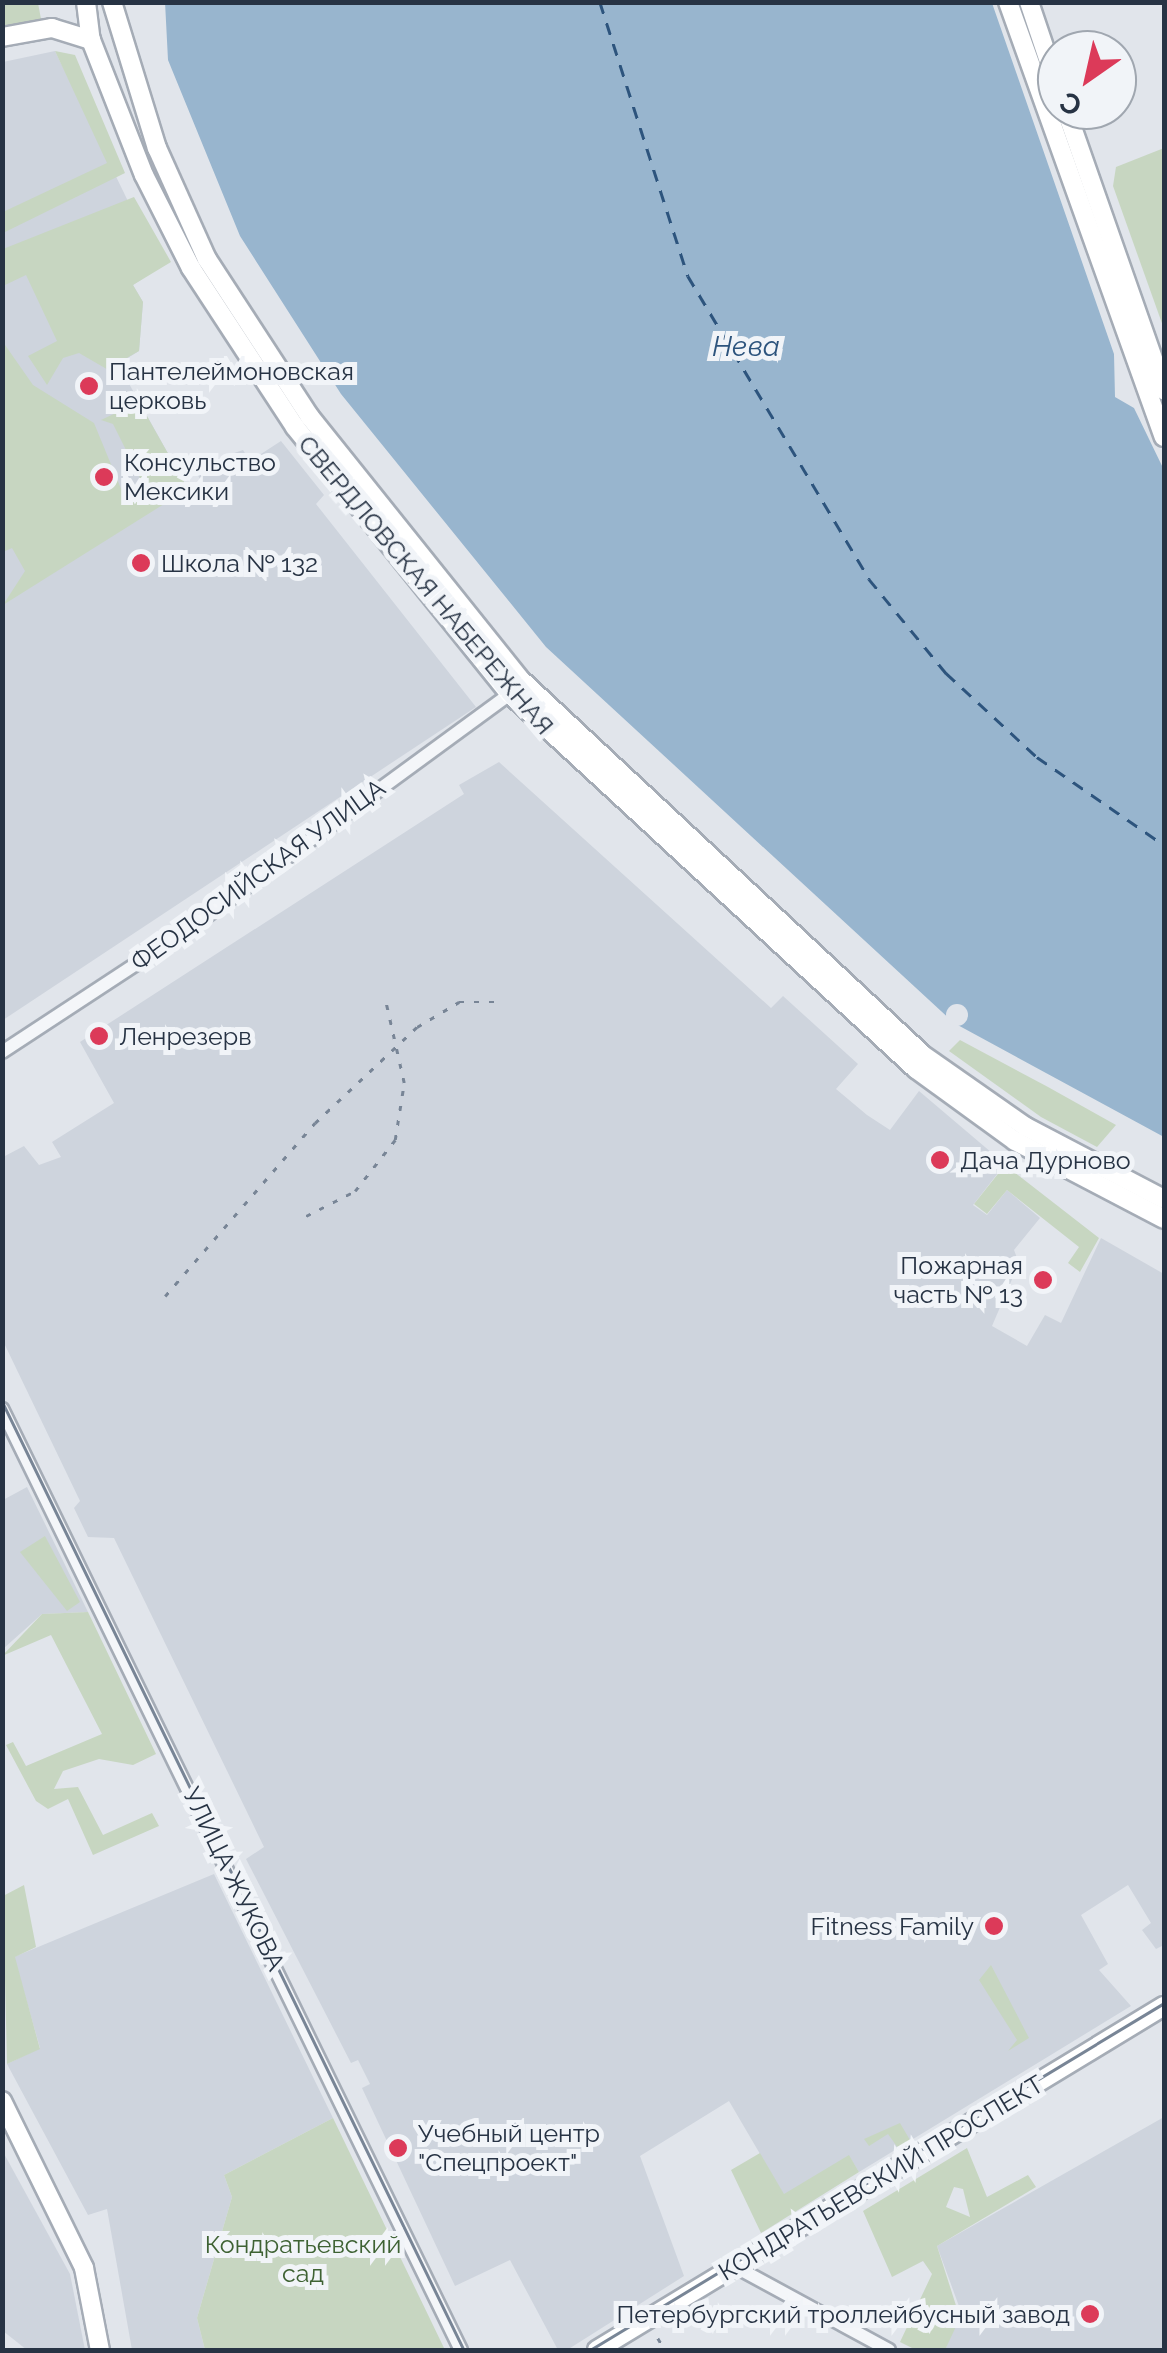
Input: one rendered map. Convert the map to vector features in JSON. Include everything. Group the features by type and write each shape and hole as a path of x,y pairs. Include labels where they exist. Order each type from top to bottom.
{"main road":[{"path":"2,37 52,28 87,2"},
{"name":"СВЕРДЛОВСКАЯ НАБЕРЕЖНАЯ","path":"87,2 118,34"},
{"name":"СВЕРДЛОВСКАЯ НАБЕРЕЖНАЯ","path":"87,2 91,40 150,188 239,344 510,694 916,1069 1016,1141 1164,1219"},
{"name":"СВЕРДЛОВСКАЯ НАБЕРЕЖНАЯ","path":"112,2 118,34 207,259 310,417 520,679 923,1056 1026,1127 1164,1199"},
{"path":"1008,2 1164,437"},
{"path":"1029,2 1038,30"},
{"path":"52,28 91,40"},
{"path":"1073,130 1164,390"},
{"name":"КОНДРАТЬЕВСКИЙ ПРОСПЕКТ","path":"598,2350 1164,2006"},
{"path":"2,2100 84,2268 100,2350"},
{"path":"2,2124 43,2187"}],"street":[{"name":"ФЕОДОСИЙСКАЯ УЛИЦА","path":"2,1052 186,931 510,694"},
{"name":"УЛИЦА ЖУКОВА","path":"2,1409 461,2350"},
{"path":"736,2267 888,2350"}],"shaded area":[{"path":"55,51 160,267 133,285 143,302 139,351 118,364 188,489 201,481 195,470 214,472 208,462 243,450 250,461 281,441 324,495 316,504 476,707 3,1020 3,62"},
{"path":"499,762 771,1008 783,996 858,1064 836,1089 867,1115 890,1130 919,1091 1005,1164 973,1205 987,1215 1007,1190 1040,1218 1014,1250 1019,1263 992,1326 1027,1346 1045,1315 1061,1323 1101,1238 1164,1274 1164,1945 1156,1949 1142,1930 1151,1923 1128,1885 1081,1915 1108,1964 1099,1970 1131,2006 859,2172 849,2156 784,2195 729,2101 640,2156 684,2276 567,2350 558,2350 510,2260 455,2286 362,2088 370,2084 358,2060 351,2063 246,1859 264,1847 114,1538 88,1537 74,1508 80,1501 3,1341 3,1157 24,1146 39,1165 61,1157 52,1142 114,1103 80,1042 464,794 459,785"},
{"path":"27,1487 88,1612 42,1614 3,1649 3,1500"},
{"path":"214,1874 333,2118 224,2175 232,2197 197,2318 205,2350 132,2350 107,2209 88,2215 7,2064 40,2048 14,1957"},
{"path":"1164,2117 1164,2350 945,2350 960,2309 937,2246"},
{"path":"2,2150 70,2274 85,2350 27,2350 3,2331"}],"green space":[{"path":"3,2 38,3 41,19 3,26"},
{"path":"55,51 75,55 125,173 3,233 3,212 107,163"},
{"path":"1164,148 1164,329 1113,186 1116,167"},
{"path":"134,197 171,262 133,285 143,302 139,351 118,363 117,375 79,353 63,358 47,385 28,356 57,341 26,275 3,286 3,249"},
{"path":"3,342 33,385 94,423 124,496 144,486 113,424 101,420 139,402 188,489 3,605 25,571 12,548 3,552"},
{"path":"960,1040 1116,1125 1097,1147 1041,1117 949,1051"},
{"path":"1005,1165 1099,1238 1080,1272 1068,1263 1079,1247 1007,1190 987,1214 974,1204"},
{"path":"45,1536 80,1602 67,1611 20,1552"},
{"path":"88,1612 156,1754 133,1765 99,1759 63,1771 54,1789 78,1787 103,1835 152,1813 159,1826 93,1855 68,1799 48,1809 36,1801 6,1745 13,1742 26,1766 102,1734 51,1635 2,1656 42,1614"},
{"path":"24,1885 36,1947 15,1957 40,2049 7,2064 3,1896"},
{"path":"991,1965 1029,2038 1008,2051 1017,2040 979,1980"},
{"name":"Кондратьевский сад","path":"333,2118 445,2350 205,2350 197,2318 232,2197 224,2175"},
{"path":"900,2123 910,2140 898,2148 888,2134 869,2146 864,2139"},
{"path":"967,2148 987,2197 1028,2175 1036,2187 937,2246 960,2318 945,2350 916,2350 900,2342 932,2274 923,2261 892,2277 863,2211","holes":["954,2187 963,2189 970,2217 946,2207"]},
{"path":"760,2153 784,2194 849,2155 859,2172 761,2233 731,2170"}],"water":[{"name":"Нева","path":"165,2 992,3 1114,354 1115,397 1134,408 1164,470 1164,1137 954,1023 546,647 341,394 240,236 168,60"}],"pier":[{"path":"957,1004 965,1007 965,1023 957,1026 949,1023 946,1015 949,1007"}],"ferry route":[{"path":"600,2 688,276 869,579 946,673 1037,757 1164,845"}],"tram line":[{"path":"2,1401 464,2350"},
{"path":"590,2350 1164,2003"}],"railway":[{"path":"306,1216 355,1191 395,1140 404,1083 385,999"},
{"path":"165,1296 315,1123 417,1027 459,1002 496,1002"},
{"path":"658,2338 665,2350"}],"place":[{"name":"Пантелеймоновская церковь","path":"89,386"},
{"name":"Консульство Мексики","path":"104,477"},
{"name":"Школа № 132","path":"141,563"},
{"name":"Ленрезерв","path":"99,1036"},
{"name":"Дача Дурново","path":"940,1160"},
{"name":"Пожарная часть № 13","path":"1043,1280"},
{"name":"Fitness Family","path":"994,1926"},
{"name":"Учебный центр \"Спецпроект\"","path":"398,2148"},
{"name":"Петербургский троллейбусный завод","path":"1090,2314"}]}
